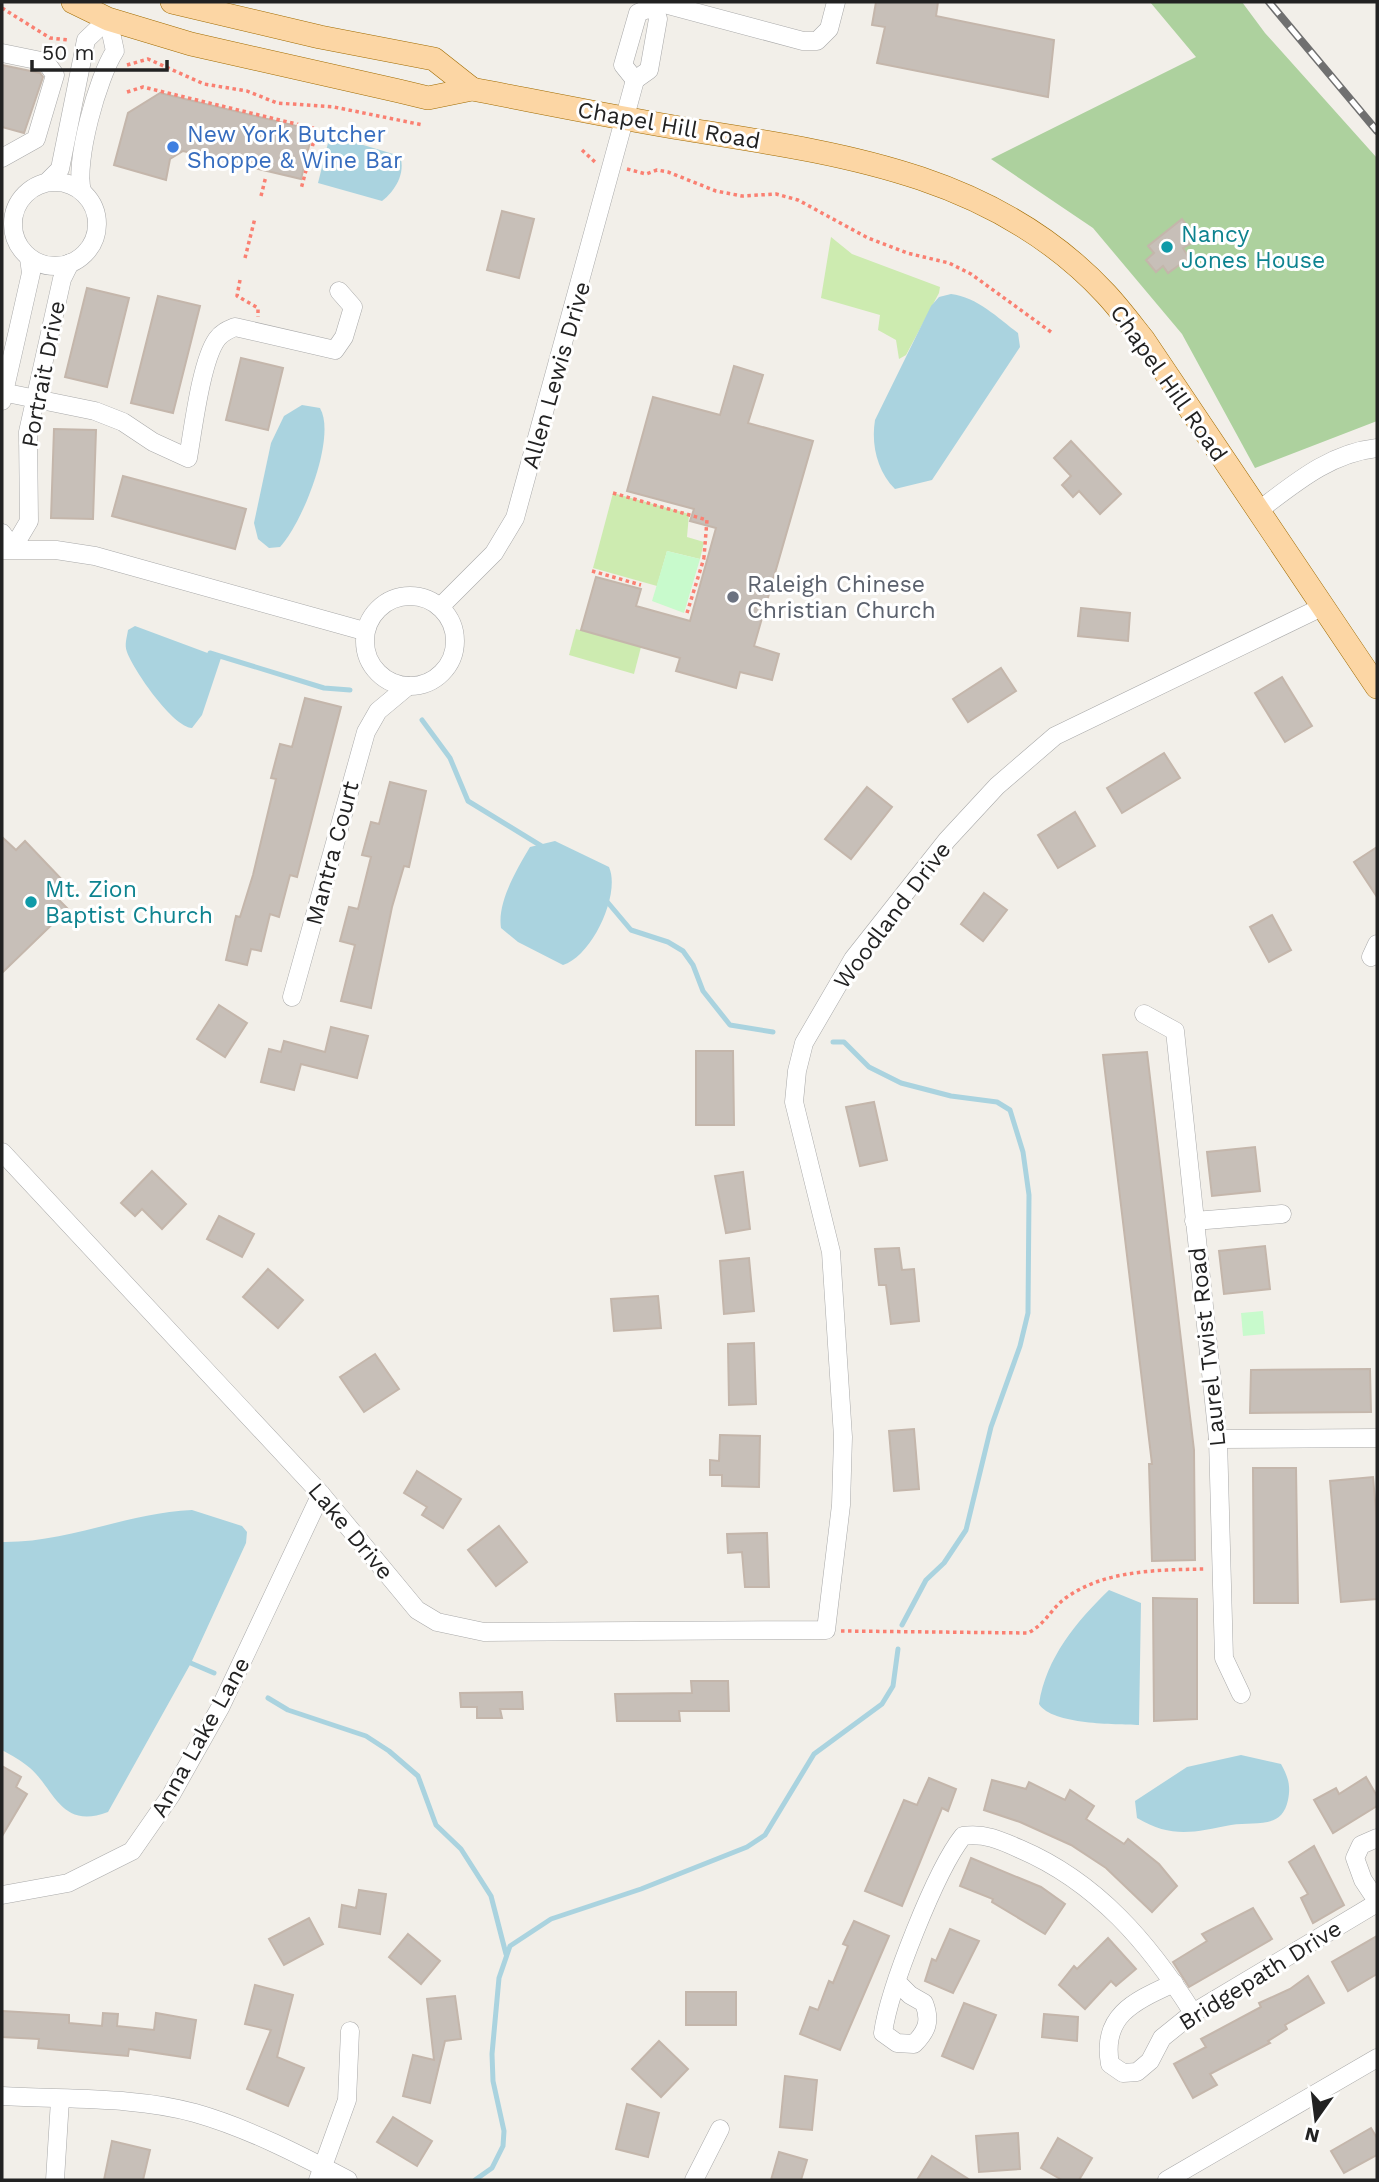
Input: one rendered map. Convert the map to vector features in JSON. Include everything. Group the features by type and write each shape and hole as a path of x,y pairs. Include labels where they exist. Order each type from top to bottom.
{"main road":[{"name":"Chapel Hill Road","path":"73,2 108,19 191,44 428,98 472,89 873,162 943,184 1004,214 1062,254 1106,293 1143,339 1377,687"},
{"name":"Chapel Hill Road","path":"172,2 320,37 434,59 472,89"}],"street":[{"path":"654,3 658,19 649,70 635,80 623,65 638,13 654,3 803,41 817,41 829,29 835,2"},
{"path":"29,258 18,246 7,216 20,198 33,187 48,181 60,169 86,40 108,19"},
{"name":"Portrait Drive","path":"12,396 70,263 87,251 97,231 94,206 82,191 79,170 100,77 115,51 108,19"},
{"path":"2,53 46,62 55,75 41,130 36,139 2,158"},
{"name":"Allen Lewis Drive","path":"440,607 494,553 515,518 627,119 635,80"},
{"path":"48,181 65,182 82,191"},
{"name":"Portrait Drive","path":"29,258 44,265 70,263"},
{"name":"Portrait Drive","path":"7,549 29,521 26,447 12,396 31,273 29,258"},
{"path":"12,396 95,411 123,422 153,442 188,458 205,373 215,341 224,331 235,327 335,349 349,326 353,307 339,291"},
{"path":"1258,511 1308,473 1359,450 1377,448"},
{"path":"2,533 7,549 95,556 364,631"},
{"path":"398,598 422,599 440,607 453,631 452,658 436,677 422,684 408,686 380,674 366,654 364,631 374,613 398,598"},
{"name":"Woodland Drive","path":"826,1630 841,1505 843,1437 831,1252 794,1102 804,1043 853,959 947,840 997,786 1055,736 1322,607"},
{"name":"Mantra Court","path":"292,998 362,746 378,711 380,674"},
{"name":"Mantra Court","path":"378,711 408,686"},
{"name":"Laurel Twist Road","path":"1144,1014 1175,1031 1218,1438 1224,1658 1241,1695"},
{"name":"Lake Drive","path":"2,1152 321,1494 417,1610 437,1622 485,1632 826,1630"},
{"path":"1194,1221 1282,1214"},
{"path":"1218,1438 1377,1438"},
{"name":"Anna Lake Lane","path":"2,1895 68,1883 132,1851 171,1795 221,1706 321,1494"},
{"path":"897,1982 949,1854 963,1836 980,1834 1043,1859 1086,1886 1128,1925 1164,1966 1193,2013"},
{"path":"1377,1838 1361,1845 1355,1858 1363,1880 1377,1902"},
{"name":"Bridgepath Drive","path":"1174,1983 1129,2006 1113,2022 1106,2047 1110,2064 1123,2073 1137,2072 1150,2061 1162,2038 1193,2013 1377,1902"},
{"path":"321,2174 347,2100 350,2031"},
{"path":"1167,2180 1377,2058"},
{"path":"2,2096 140,2104 194,2113 233,2126 321,2174 348,2180"},
{"path":"55,2180 60,2100"},
{"path":"694,2180 720,2129"}],"path":[{"path":"2,8 50,38 70,41"},
{"path":"121,61 130,67 136,61 148,59 204,84 247,91 289,106 334,107 423,125"},
{"path":"127,92 144,87 317,129 301,189"},
{"path":"582,150 597,162"},
{"path":"638,171 646,174 657,170 668,172 716,191 742,196 776,194 797,200 868,238 907,253 949,262 971,274 1051,332"},
{"path":"261,196 266,176"},
{"path":"245,258 255,218"},
{"path":"240,280 237,296 258,308 256,323"},
{"path":"614,493 707,520"},
{"path":"687,613 706,558 709,513"},
{"path":"592,571 641,585"},
{"path":"826,1630 1028,1633 1042,1626 1063,1599 1090,1582 1152,1571 1222,1569"}],"green space":[{"path":"1150,2 1242,2 1265,33 1377,158 1377,421 1255,468 1182,334 1093,228 991,159 1196,57"},
{"path":"831,237 852,254 940,287 906,355 899,359 896,340 878,330 880,315 821,298"},
{"path":"613,493 689,514 687,537 704,542 700,559 667,551 657,586 593,568"},
{"path":"667,551 700,559 684,613 652,601"},
{"path":"576,629 641,647 634,674 569,655"},
{"path":"1263,1311 1265,1334 1243,1336 1241,1313"}],"water":[{"path":"330,135 400,156 402,169 398,181 382,201 318,183"},
{"path":"951,294 970,299 995,315 1018,333 1020,347 932,480 895,489 884,474 877,457 875,420 931,306 939,297"},
{"path":"302,405 320,408 324,421 321,459 307,501 289,536 280,547 269,548 258,539 254,523 271,443 284,416"},
{"path":"135,626 221,658 202,715 192,728 184,725 165,709 131,661 126,641 128,630"},
{"path":"555,841 609,867 612,879 607,908 601,923 584,950 563,965 518,942 501,928 505,897 530,847"},
{"path":"192,1510 242,1526 247,1532 246,1543 191,1663 108,1812 80,1816 69,1812 30,1768 2,1750 2,1542 50,1538 144,1516"},
{"path":"1109,1590 1141,1603 1139,1725 1070,1720 1046,1711 1039,1704 1048,1671 1064,1642"},
{"path":"1241,1755 1281,1764 1289,1785 1288,1800 1285,1810 1274,1820 1184,1832 1161,1829 1137,1818 1135,1801 1187,1767"}],"building":[{"path":"876,2 938,2 936,16 1054,40 1048,97 877,63 885,27 872,25"},
{"path":"2,65 40,73 43,77 24,133 2,127"},
{"path":"160,93 313,130 301,179 183,151 170,159 166,180 114,165 128,113"},
{"path":"502,211 534,219 519,278 487,270"},
{"name":"Nancy Jones House","path":"1182,219 1197,240 1183,248 1189,258 1168,273 1163,266 1156,272 1146,260 1154,253 1148,246"},
{"path":"87,288 129,298 107,387 65,377"},
{"path":"158,296 200,306 173,413 131,403"},
{"path":"241,358 283,368 268,430 226,420"},
{"path":"734,366 763,375 748,423 813,441 754,646 779,654 772,680 740,672 736,688 676,671 680,658 581,630 596,577 641,589 636,606 690,621 716,528 690,521 694,509 627,491 653,397 720,415"},
{"path":"54,429 96,430 93,519 51,518"},
{"path":"1071,441 1121,494 1100,514 1079,491 1073,497 1062,485 1071,476 1054,458"},
{"path":"123,476 246,509 235,549 112,516"},
{"path":"1081,608 1130,613 1128,641 1078,636"},
{"path":"1001,668 1016,691 968,722 953,699"},
{"path":"1282,677 1312,726 1285,742 1255,693"},
{"path":"305,698 341,707 297,877 290,875 279,917 270,914 261,951 251,949 247,965 226,960 236,916 240,917 253,875 276,779 271,778 280,744 292,747"},
{"path":"1164,753 1180,778 1122,813 1107,788"},
{"path":"390,782 426,791 409,867 404,866 392,907 371,1008 341,1001 355,945 340,941 349,907 358,909 371,857 362,855 371,822 379,824"},
{"path":"867,787 892,807 851,859 825,839"},
{"path":"1075,812 1095,846 1058,868 1038,835"},
{"name":"Mt. Zion Baptist Church","path":"2,837 16,850 25,841 66,884 54,895 68,909 2,973"},
{"path":"1377,847 1377,897 1354,862"},
{"path":"984,893 1007,910 983,941 961,924"},
{"path":"1272,915 1291,950 1269,962 1250,927"},
{"path":"219,1005 247,1023 225,1057 197,1039"},
{"path":"331,1027 368,1036 357,1078 301,1064 294,1090 261,1082 269,1049 281,1052 284,1041 325,1052"},
{"path":"696,1051 733,1051 734,1125 696,1125"},
{"path":"1147,1052 1194,1450 1195,1560 1152,1561 1149,1464 1152,1464 1103,1055"},
{"path":"874,1102 887,1160 860,1166 846,1107"},
{"path":"1255,1147 1260,1191 1212,1196 1207,1152"},
{"path":"152,1171 186,1204 162,1229 142,1209 135,1216 121,1203"},
{"path":"743,1172 750,1229 726,1233 715,1176"},
{"path":"219,1216 254,1234 242,1257 207,1239"},
{"path":"1265,1246 1270,1289 1224,1294 1219,1251"},
{"path":"899,1248 902,1270 914,1269 919,1321 891,1324 886,1285 879,1285 875,1249"},
{"path":"749,1258 754,1311 724,1314 720,1261"},
{"path":"268,1269 303,1300 278,1328 243,1297"},
{"path":"658,1296 661,1328 614,1331 611,1299"},
{"path":"754,1343 756,1404 729,1405 728,1344"},
{"path":"375,1354 399,1389 364,1412 340,1377"},
{"path":"1370,1369 1371,1412 1250,1413 1251,1370"},
{"path":"914,1429 919,1489 894,1491 889,1431"},
{"path":"720,1435 760,1436 759,1487 722,1486 722,1475 710,1475 710,1460 719,1461"},
{"path":"1253,1468 1296,1468 1298,1603 1254,1603"},
{"path":"417,1471 461,1499 443,1528 422,1515 427,1507 404,1493"},
{"path":"1373,1477 1377,1522 1377,1599 1341,1602 1330,1481"},
{"path":"499,1526 527,1562 496,1586 468,1550"},
{"path":"767,1533 769,1587 745,1587 742,1552 728,1553 727,1534"},
{"path":"1153,1598 1197,1599 1197,1719 1154,1721"},
{"path":"691,1681 728,1681 729,1711 679,1711 680,1721 617,1721 615,1694 692,1693"},
{"path":"522,1692 523,1709 500,1709 502,1718 477,1718 477,1707 461,1707 460,1693"},
{"path":"2,1766 21,1777 16,1787 27,1794 2,1836"},
{"path":"1366,1777 1377,1796 1377,1806 1333,1833 1314,1800 1336,1788 1339,1794"},
{"path":"929,1778 956,1789 948,1811 942,1808 902,1906 865,1891 904,1800 917,1805"},
{"path":"992,1780 1026,1789 1029,1782 1065,1800 1070,1790 1094,1806 1086,1819 1124,1844 1128,1839 1159,1864 1177,1886 1152,1912 1106,1868 1071,1845 1020,1822 984,1810"},
{"path":"1314,1846 1344,1905 1313,1923 1301,1898 1308,1894 1289,1862"},
{"path":"971,1858 1041,1887 1065,1904 1045,1934 992,1902 993,1899 960,1886"},
{"path":"359,1890 386,1894 380,1934 339,1927 342,1905 356,1908"},
{"path":"1253,1908 1272,1939 1189,1987 1173,1962 1207,1941 1202,1934"},
{"path":"309,1918 323,1944 284,1965 269,1939"},
{"path":"854,1921 889,1936 840,2050 800,2034 810,2007 818,2010 829,1981 833,1983 848,1946 843,1944"},
{"path":"950,1929 979,1941 953,1993 925,1981 932,1959 936,1961"},
{"path":"408,1934 440,1961 421,1984 389,1957"},
{"path":"1377,1936 1377,1974 1348,1991 1332,1962"},
{"path":"1108,1938 1136,1969 1116,1986 1111,1981 1085,2009 1059,1985 1074,1966 1077,1969"},
{"path":"1308,1976 1324,2003 1285,2025 1287,2029 1268,2041 1270,2043 1210,2074 1217,2085 1193,2098 1174,2064 1206,2047 1201,2039 1261,2007 1259,2003 1290,1989"},
{"path":"255,1985 293,1995 277,2057 304,2068 288,2106 247,2089 271,2030 245,2024"},
{"path":"686,1992 736,1992 736,2025 686,2025"},
{"path":"455,1996 461,2039 445,2041 430,2103 403,2096 413,2055 434,2060 427,1999"},
{"path":"964,2003 996,2015 973,2069 942,2056"},
{"path":"2,2011 69,2015 69,2023 102,2026 103,2013 118,2014 117,2026 154,2030 156,2013 196,2020 190,2058 129,2049 128,2056 38,2048 39,2039 2,2037"},
{"path":"1044,2014 1078,2017 1077,2041 1042,2037"},
{"path":"659,2041 688,2069 661,2097 632,2069"},
{"path":"785,2076 817,2080 812,2130 780,2127"},
{"path":"627,2104 659,2113 648,2157 616,2149"},
{"path":"393,2117 432,2141 417,2166 377,2142"},
{"path":"1371,2128 1377,2138 1377,2155 1344,2173 1331,2151"},
{"path":"1018,2133 1020,2169 979,2172 976,2136"},
{"path":"1058,2138 1092,2158 1079,2180 1062,2180 1041,2168"},
{"path":"112,2141 150,2150 143,2180 104,2180"},
{"path":"779,2152 807,2160 801,2180 771,2180"},
{"path":"932,2156 970,2180 917,2180"}],"waterway":[{"path":"210,653 324,688 350,690"},
{"path":"422,720 450,758 468,801 543,847"},
{"path":"604,898 631,930 668,942 683,951 693,965 703,991 730,1025 773,1032"},
{"path":"833,1042 844,1042 869,1067 901,1083 951,1096 997,1102 1010,1110 1023,1152 1029,1195 1028,1313 1020,1346 991,1427 966,1530 944,1563 926,1580 902,1625"},
{"path":"475,2180 492,2168 503,2146 504,2131 493,2081 492,2054 499,1978 510,1946 551,1919 641,1889 747,1847 765,1835 814,1754 882,1704 893,1686 898,1649"},
{"path":"186,1661 214,1673"},
{"path":"268,1698 288,1710 366,1736 389,1751 418,1776 436,1825 461,1849 491,1896 506,1954"}],"railway":[{"path":"1269,2 1377,131"}],"place":[{"name":"New York Butcher Shoppe & Wine Bar","path":"173,147"},
{"name":"Nancy Jones House","path":"1167,247"},
{"name":"Raleigh Chinese Christian Church","path":"733,597"},
{"name":"Mt. Zion Baptist Church","path":"31,902"}]}
